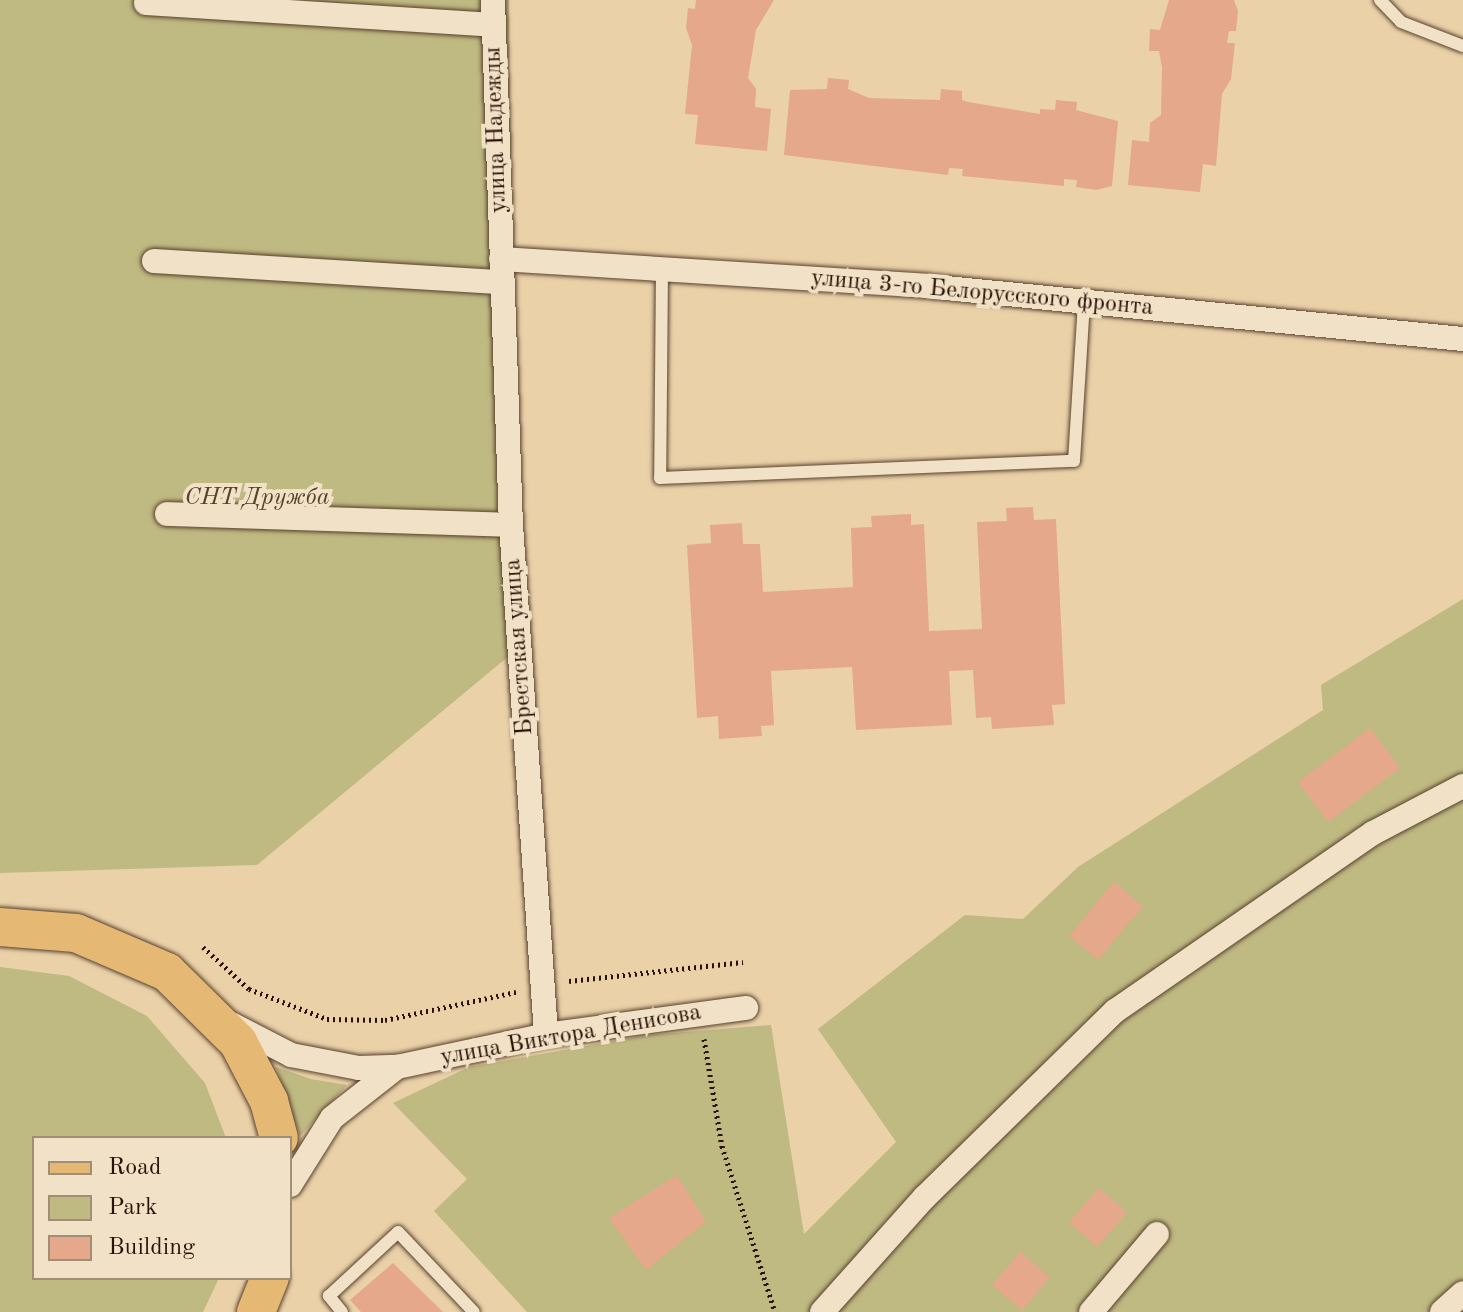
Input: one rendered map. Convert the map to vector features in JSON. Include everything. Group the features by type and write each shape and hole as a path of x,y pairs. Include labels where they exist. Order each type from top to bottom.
{"main road":[{"path":"0,927 43,927 108,942 167,972 218,1015 255,1071 278,1136"},
{"path":"256,1312 269,1280"}],"street":[{"name":"улица Надежды","path":"493,0 501,270"},
{"path":"146,3 493,25"},
{"name":"улица 3-го Белорусского фронта","path":"154,261 501,270 662,269 1084,302 1463,339"},
{"name":"Брестская улица","path":"501,270 511,525 546,1035"},
{"path":"167,514 511,525"},
{"path":"822,1312 925,1197 1115,1011 1373,833 1463,786"},
{"name":"улица Виктора Денисова","path":"218,1015 291,1055 359,1068 397,1067 546,1035 746,1008"},
{"name":"улица Виктора Денисова","path":"292,1182 332,1118 397,1067"},
{"path":"1091,1312 1157,1234"},
{"path":"1442,1312 1463,1293"}],"lane":[{"path":"1380,0 1401,22 1463,46"},
{"path":"662,269 660,478 1074,461 1084,302"},
{"path":"342,1312 329,1296 398,1232 474,1312"}],"path":[{"path":"203,947 249,989 327,1019 385,1020 541,987 743,962"},
{"path":"700,1013 722,1146 775,1312"}],"green space":[{"name":"СНТ Дружба","path":"0,0 509,0 516,650 257,865 0,873"},
{"path":"1463,599 1463,1312 527,1312 434,1211 467,1179 393,1103 469,1067 648,1035 771,1025 804,1234 896,1142 818,1029 965,915 1023,919 1078,867 1323,710 1321,685"},
{"path":"0,967 69,976 147,1016 205,1083 225,1136 32,1136 32,1280 218,1280 203,1312 0,1312"},
{"path":"276,1067 311,1079 347,1085 300,1136"}],"building":[{"path":"696,0 774,0 756,30 748,78 756,89 755,107 771,109 767,151 695,144 698,115 685,114 692,45 686,28 688,8 695,9"},
{"path":"1169,0 1234,0 1238,11 1236,31 1229,31 1227,43 1235,43 1231,79 1222,94 1216,166 1203,164 1200,192 1128,185 1132,140 1149,142 1150,123 1161,115 1162,67 1159,51 1149,51 1150,29 1160,30"},
{"path":"828,78 849,80 848,89 869,98 940,100 941,89 962,91 962,100 968,102 1040,114 1040,109 1055,110 1056,100 1077,102 1076,110 1118,121 1112,186 1096,190 1076,187 1077,180 1064,179 1064,186 962,176 963,169 949,168 948,175 784,155 790,90 827,89"},
{"path":"1033,507 1034,520 1056,519 1065,704 1052,705 1054,725 992,729 991,717 976,718 973,670 949,671 952,725 856,730 852,667 771,671 774,725 761,726 762,736 719,739 718,716 697,718 687,545 711,543 710,525 742,523 743,544 760,544 763,592 853,587 851,528 872,527 871,516 911,514 911,525 924,524 929,631 982,629 977,522 1007,521 1006,508"},
{"path":"1370,728 1400,768 1328,822 1298,782"},
{"path":"1114,882 1143,906 1098,960 1069,936"},
{"path":"677,1175 706,1222 646,1270 609,1218"},
{"path":"1099,1188 1127,1213 1097,1247 1069,1222"},
{"path":"1020,1252 1050,1277 1022,1310 992,1285"},
{"path":"393,1263 443,1312 361,1312 350,1300"}]}
